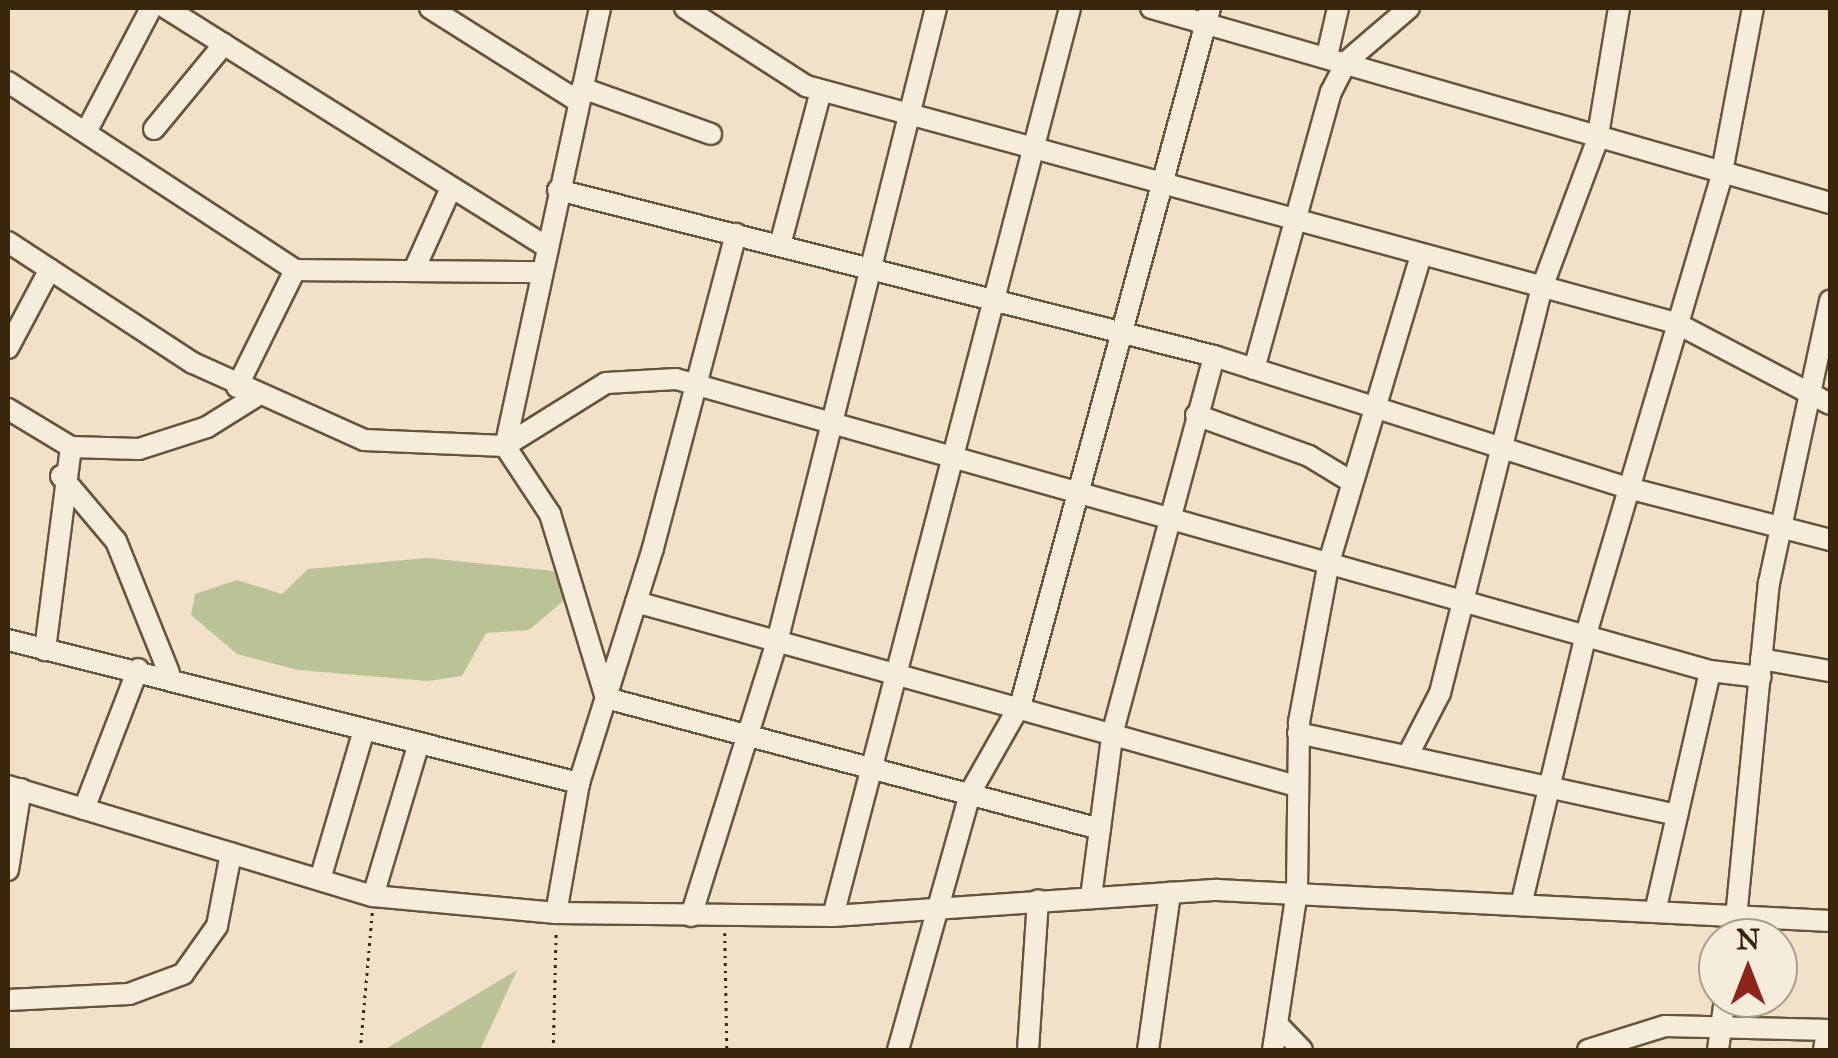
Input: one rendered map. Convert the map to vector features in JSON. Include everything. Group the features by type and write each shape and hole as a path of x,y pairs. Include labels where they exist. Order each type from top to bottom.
{"street":[{"path":"86,132 150,8"},
{"path":"166,8 547,246"},
{"path":"430,8 581,95 711,134"},
{"path":"600,8 504,446 550,514 606,698"},
{"path":"685,8 821,90 908,111 1541,290 1676,323 1808,400 1830,404"},
{"path":"690,916 778,638 936,8"},
{"path":"833,916 1070,8"},
{"path":"1151,8 1208,15 1336,59 1469,93 1596,141 1830,203"},
{"path":"1254,369 1336,59 1338,8"},
{"path":"1336,59 1409,8"},
{"path":"1410,752 1440,693 1541,290 1596,141 1619,8"},
{"path":"1521,905 1552,791 1586,634 1721,177 1754,8"},
{"path":"898,1050 935,906 972,791 1021,703 1208,15"},
{"path":"154,130 224,44"},
{"path":"8,82 295,270 540,272"},
{"path":"780,246 821,90"},
{"path":"414,270 451,188"},
{"path":"558,190 1214,356 1628,488 1830,540"},
{"path":"556,913 579,783 699,384 736,234"},
{"path":"8,242 246,392 364,440 504,446 606,383 640,376 699,384 1710,671 1830,671"},
{"path":"1272,1050 1297,891 1298,733 1330,562 1421,256"},
{"path":"8,348 50,269"},
{"path":"8,409 71,447 140,449 207,427 246,392 295,270"},
{"path":"1736,918 1761,668 1780,529 1830,300"},
{"path":"1091,897 1112,731 1166,516 1214,356"},
{"path":"1196,415 1309,456 1352,482"},
{"path":"44,650 62,476 71,447"},
{"path":"62,476 116,541 169,674"},
{"path":"636,602 896,668 1296,786"},
{"path":"8,640 169,674 418,746 579,783"},
{"path":"84,809 138,669"},
{"path":"1655,912 1710,671"},
{"path":"606,698 972,791 1100,830"},
{"path":"321,876 364,730"},
{"path":"1298,733 1410,752 1552,791 1678,815"},
{"path":"373,896 418,746"},
{"path":"8,870 14,788 321,876 373,896 556,913 833,916 1170,892 1297,891 1655,912 1698,920"},
{"path":"8,1000 129,994 184,974 217,926 231,852"},
{"path":"1148,1050 1170,892"},
{"path":"1028,1050 1038,900"},
{"path":"1798,923 1830,921"},
{"path":"1718,1050 1722,1018"},
{"path":"1277,1024 1302,1050"},
{"path":"1588,1050 1615,1048 1660,1026 1721,1026 1827,1037"}],"path":[{"path":"360,1050 373,896"},
{"path":"553,1050 556,913"},
{"path":"725,916 727,1050"}],"green space":[{"path":"427,558 553,571 568,584 562,602 529,630 486,633 462,676 428,681 298,670 237,654 191,615 195,594 237,580 282,594 308,569"},
{"path":"517,970 480,1050 384,1050"}]}
